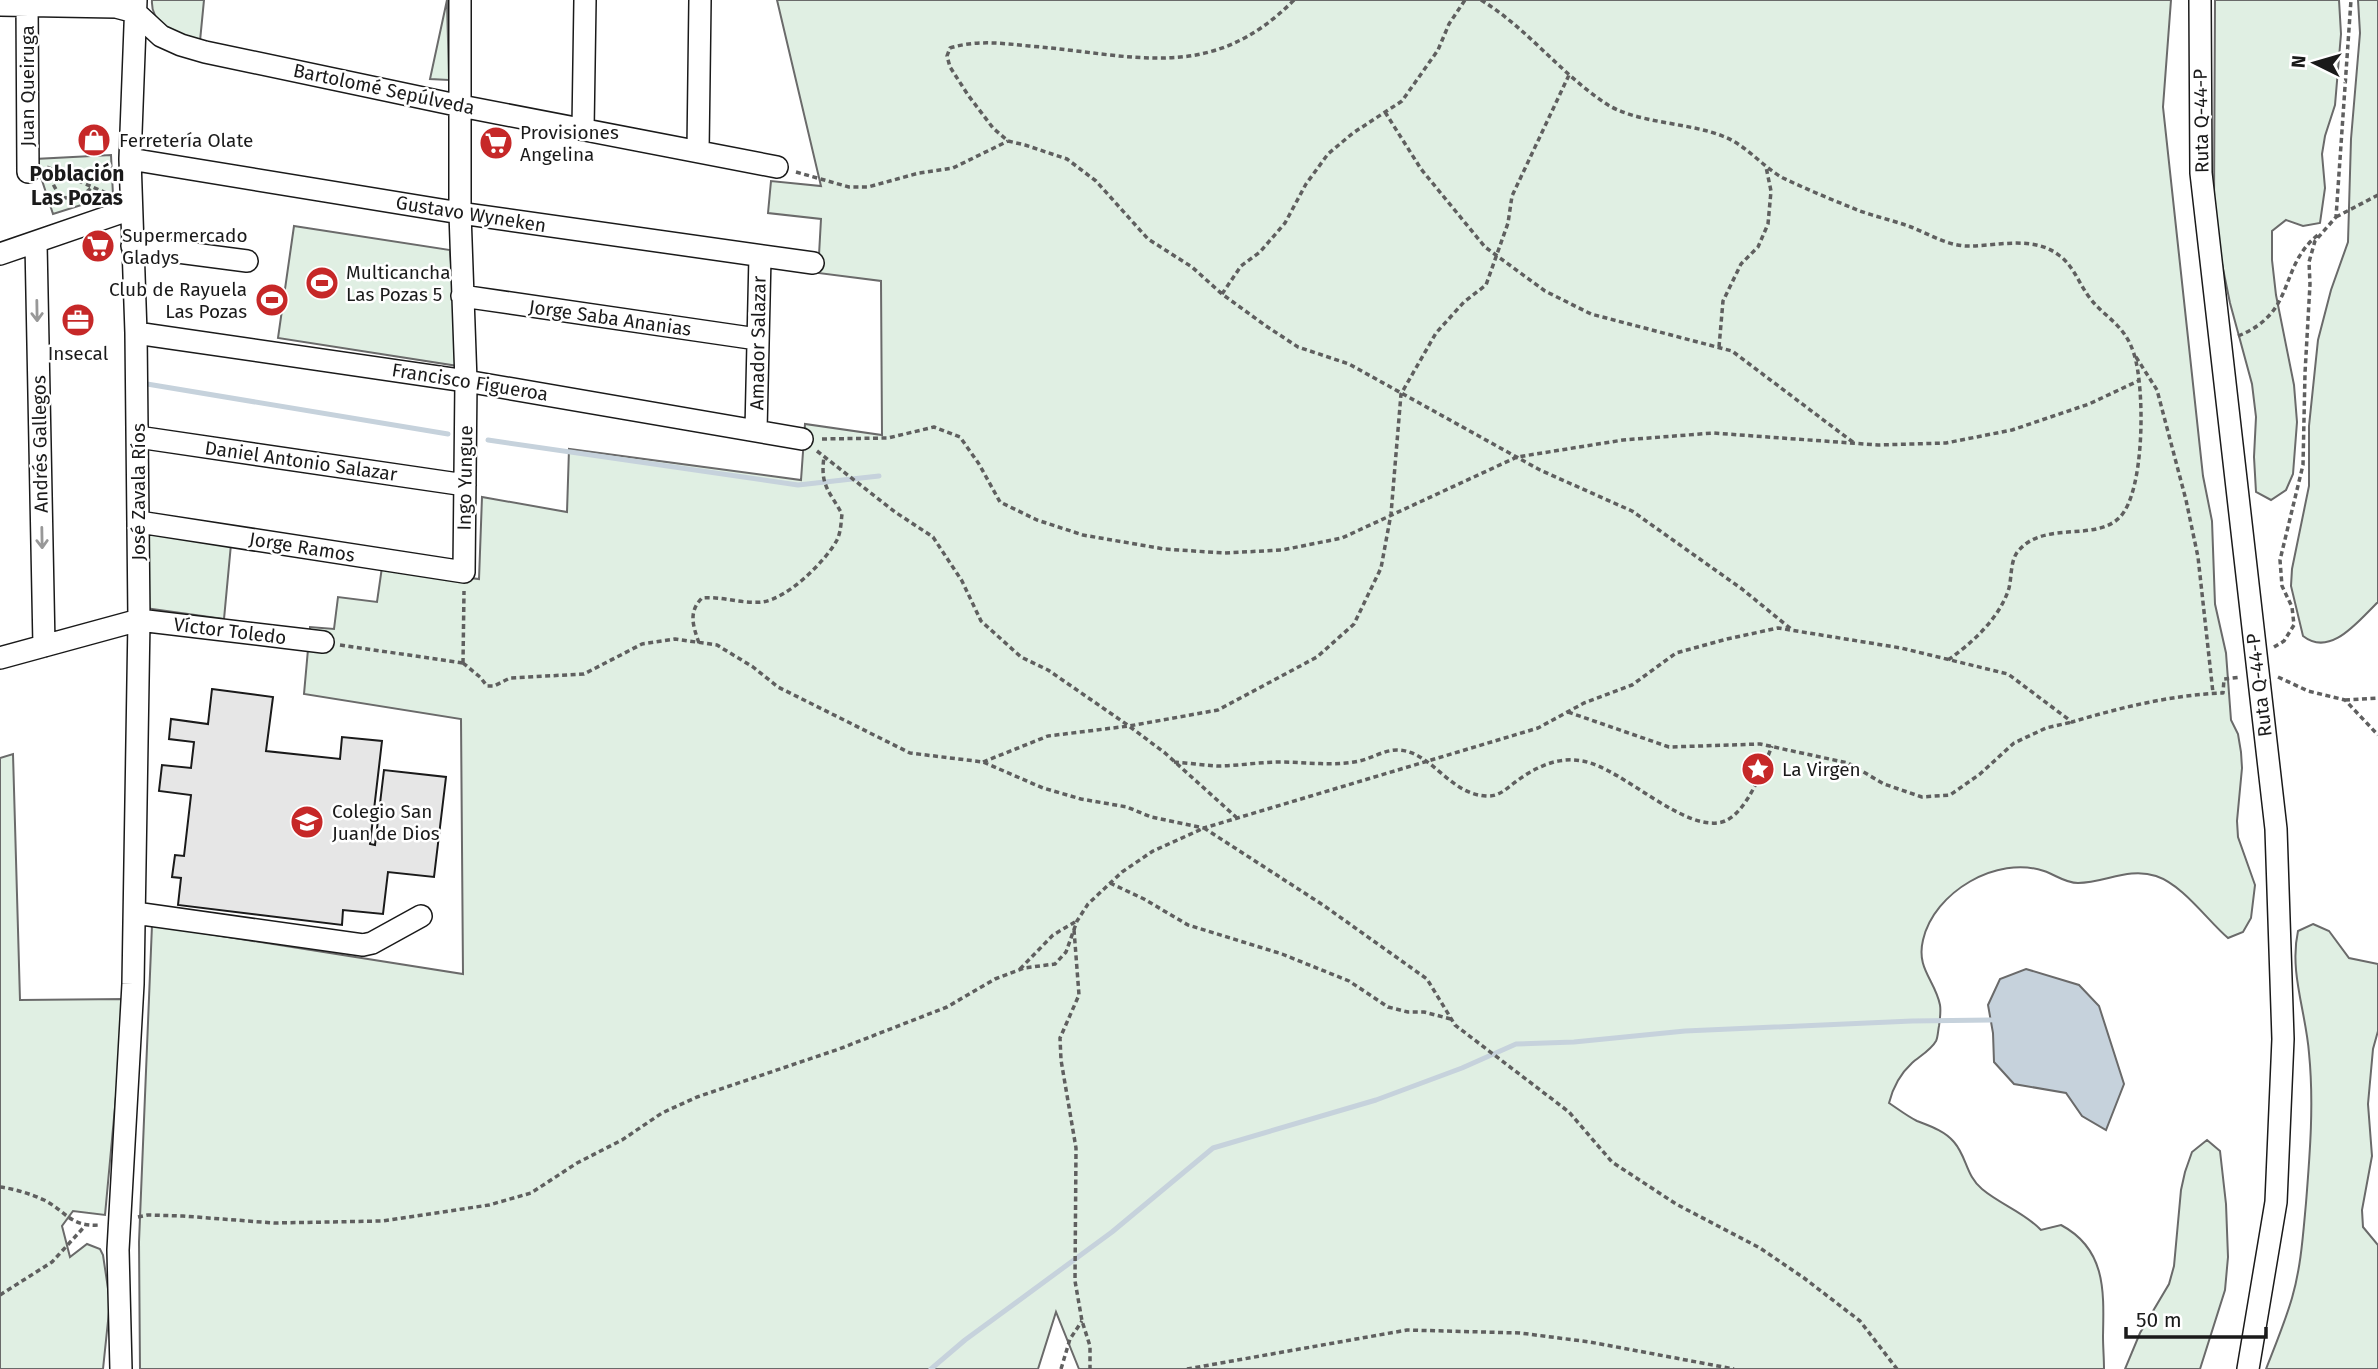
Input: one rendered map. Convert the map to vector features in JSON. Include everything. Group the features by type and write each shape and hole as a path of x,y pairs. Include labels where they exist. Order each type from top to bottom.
{"street":[{"name":"Ingo Yungue","path":"460,0 460,213 466,381 464,572"},
{"path":"583,130 585,0"},
{"path":"698,151 701,0"},
{"name":"Ruta Q-44-P","path":"2200,0 2201,173 2276,829 2283,1039 2276,1202 2248,1369"},
{"path":"0,5 27,2 135,6"},
{"name":"Juan Queiruga","path":"27,2 28,167"},
{"name":"Bartolomé Sepúlveda","path":"135,6 161,36 205,52 461,106 777,167"},
{"name":"José Zavala Ríos","path":"121,1369 118,1250 133,984 139,620 136,333 130,159 135,6"},
{"name":"Gustavo Wyneken","path":"130,159 460,213 813,263"},
{"path":"0,254 131,209"},
{"name":"Andrés Gallegos","path":"36,243 44,646"},
{"path":"132,246 247,261"},
{"name":"Amador Salazar","path":"756,430 760,256"},
{"name":"Jorge Saba Ananias","path":"462,296 757,340"},
{"name":"Francisco Figueroa","path":"136,333 466,381 802,439"},
{"name":"Daniel Antonio Salazar","path":"138,437 465,485"},
{"name":"Jorge Ramos","path":"139,522 464,572"},
{"name":"Víctor Toledo","path":"0,658 139,620 323,642"},
{"path":"135,913 363,945 372,943 421,916"}],"path":[{"path":"1294,0 1281,13 1223,50 1193,57 1119,57 991,43 969,43 950,48 947,56 950,66 976,106 1007,141 1066,159 1096,181 1148,239 1192,267 1222,294 1298,347 1349,364 1517,457 1573,486 1632,511 1742,589 1793,630"},
{"path":"1222,294 1241,266 1260,252 1284,223 1306,184 1328,154 1353,133 1402,101 1438,50 1449,24 1465,0"},
{"path":"1481,0 1506,15 1569,75 1608,105 1643,117 1726,137 1782,177 1862,211 1941,240 1965,246 2017,243 2042,245 2060,255 2074,270 2089,296 2120,326 2157,390 2198,557 2213,693"},
{"path":"2336,217 2351,0"},
{"path":"983,762 1048,736 1129,726 1218,710 1317,657 1354,624 1381,568 1391,514 1401,394 1436,333 1464,302 1486,285 1508,223 1513,196 1569,75"},
{"path":"1385,112 1421,169 1485,247 1545,291 1591,314 1732,351 1854,443"},
{"path":"777,167 849,187 868,187 919,173 953,169 1007,141"},
{"path":"1719,347 1723,301 1741,264 1758,247 1768,224 1771,191 1766,166"},
{"path":"28,167 57,169 113,195 131,209"},
{"path":"57,169 52,182 60,197 72,200 83,196 93,186"},
{"path":"2219,342 2243,334 2267,318 2279,306 2298,257 2336,217 2378,195"},
{"path":"1568,712 1669,747 1760,744 1848,763 1884,784 1922,797 1950,795 1980,775 2014,743 2046,728 2125,706 2223,693 2224,679 2256,664 2290,634 2294,625 2292,607 2283,586 2280,560 2303,465 2311,284 2309,262 2315,241 2321,232"},
{"path":"1948,660 1987,625 1998,608 2008,591 2018,550 2039,535 2101,527 2119,517 2131,495 2139,459 2141,402 2135,355"},
{"path":"802,439 888,438 933,427 960,438 979,464 1000,502 1037,520 1083,536 1164,549 1224,552 1282,550 1342,538 1517,457 1623,440 1713,433 1878,445 1946,443 2012,430 2089,404 2138,381"},
{"path":"802,439 895,512 933,537 962,581 981,621 1021,657 1048,670 1129,726 1236,817"},
{"path":"699,642 692,616 695,604 702,598 725,598 746,603 765,602 803,580 837,539 842,514 822,479 824,456"},
{"path":"463,663 464,572"},
{"path":"0,1187 14,1189 45,1201 74,1223 85,1226 148,1215 234,1218 274,1223 382,1221 489,1205 531,1193 578,1163 622,1140 662,1113 696,1097 827,1054 947,1007 995,979 1018,971 1055,964 1066,952 1077,921 1088,904 1122,872 1153,851 1236,817 1538,728 1584,703 1632,685 1676,653 1778,628 1900,649 2008,674 2072,722"},
{"path":"323,642 463,663 487,686 494,686 510,678 584,674 642,644 676,639 717,645 778,687 910,753 983,762 1068,796 1127,807 1150,817 1205,828 1323,905 1427,979 1455,1025 1569,1112 1612,1162 1676,1204 1760,1248 1860,1321 1897,1369"},
{"path":"2256,664 2308,691 2345,700 2378,698"},
{"path":"2345,700 2378,735"},
{"path":"1174,762 1216,766 1282,762 1318,765 1356,762 1389,750 1401,750 1412,752 1464,790 1489,797 1500,794 1516,781 1552,761 1571,759 1588,762 1649,793 1683,816 1703,822 1724,821 1742,807 1758,781 1773,746"},
{"path":"1110,883 1188,925 1282,954 1349,981 1388,1007 1451,1019"},
{"path":"1018,971 1053,935 1077,921"},
{"path":"1074,928 1079,995 1060,1038 1061,1060 1076,1148 1075,1281 1082,1321 1090,1346 1090,1369"},
{"path":"0,1295 52,1262 85,1226"},
{"path":"1061,1369 1070,1339 1082,1321"},
{"path":"1187,1369 1407,1330 1520,1333 1590,1342 1734,1369"}],"green space":[{"path":"152,0 204,0 200,41 175,32 161,23 156,17"},
{"path":"447,0 449,80 430,79"},
{"path":"777,0 2171,0 2163,107 2203,476 2212,521 2215,604 2226,653 2231,720 2238,734 2241,752 2237,821 2238,837 2255,885 2251,918 2243,932 2228,938 2176,887 2156,876 2146,874 2126,874 2098,881 2073,883 2026,867 2007,868 1970,881 1940,907 1929,923 1923,940 1922,959 1940,1005 1937,1038 1904,1072 1889,1103 1950,1138 1977,1184 1989,1195 2027,1218 2041,1230 2061,1225 2087,1246 2094,1259 2102,1287 2104,1369 1079,1369 1056,1312 1038,1369 140,1369 139,1242 152,925 463,974 461,719 304,694 310,627 334,629 338,597 377,602 382,567 479,579 482,497 567,512 569,449 801,480 805,424 882,435 881,281 818,273 821,219 768,213 771,181 821,186"},
{"path":"2215,0 2339,0 2341,34 2335,105 2322,154 2325,188 2320,223 2303,226 2286,220 2272,231 2276,295 2294,385 2297,422 2293,474 2286,490 2271,500 2256,492 2256,417 2252,384 2230,303 2220,254 2214,203"},
{"path":"2358,0 2378,0 2378,602 2344,634 2334,640 2313,642 2303,636 2291,586 2292,569 2309,486 2309,426 2318,340 2331,290 2348,242 2351,139 2360,33"},
{"path":"111,155 113,195 53,214 35,159"},
{"path":"294,226 450,250 458,366 278,338"},
{"path":"146,531 231,544 224,619 145,608"},
{"path":"13,754 20,1000 125,999 105,1215 73,1211 62,1226 70,1257 87,1244 100,1249 103,1255 110,1302 103,1369 0,1369 0,758"},
{"path":"2313,924 2329,931 2349,958 2378,964 2378,1031 2373,1049 2368,1104 2372,1156 2362,1210 2363,1227 2378,1245 2378,1369 2266,1369 2292,1298 2303,1239 2311,1090 2307,1038 2297,977 2296,946 2298,931"},
{"path":"2207,1140 2220,1151 2228,1257 2225,1290 2200,1369 2125,1369 2140,1333 2169,1284 2174,1266 2185,1172 2192,1152"}],"shaded area":[{"path":"2026,969 2079,985 2099,1006 2124,1084 2106,1130 2082,1116 2066,1093 2014,1084 1994,1062 1988,1005 2000,979"}],"building":[{"path":"212,689 273,697 266,751 340,759 342,737 382,741 370,844 375,845 384,770 446,777 434,877 388,872 383,914 343,910 342,925 178,905 181,878 172,877 175,855 184,856 191,795 159,791 162,765 191,768 194,742 169,739 171,719 208,724"}],"waterway":[{"path":"147,384 448,434"},
{"path":"488,440 798,485 879,476"},
{"path":"931,1369 965,1340 1112,1232 1213,1148 1376,1100 1462,1068 1516,1044 1574,1042 1685,1031 1991,1020"}],"place":[{"name":"Ferretería Olate","path":"94,140"},
{"name":"Provisiones Angelina","path":"496,143"},
{"name":"Supermercado Gladys","path":"98,246"},
{"name":"Multicancha Las Pozas 5","path":"322,283"},
{"name":"Club de Rayuela Las Pozas","path":"272,300"},
{"name":"Insecal","path":"78,320"},
{"name":"La Virgen","path":"1758,769"},
{"name":"Colegio San Juan de Dios","path":"307,822"}],"district":[{"name":"Población Las Pozas","path":"77,186"}]}
